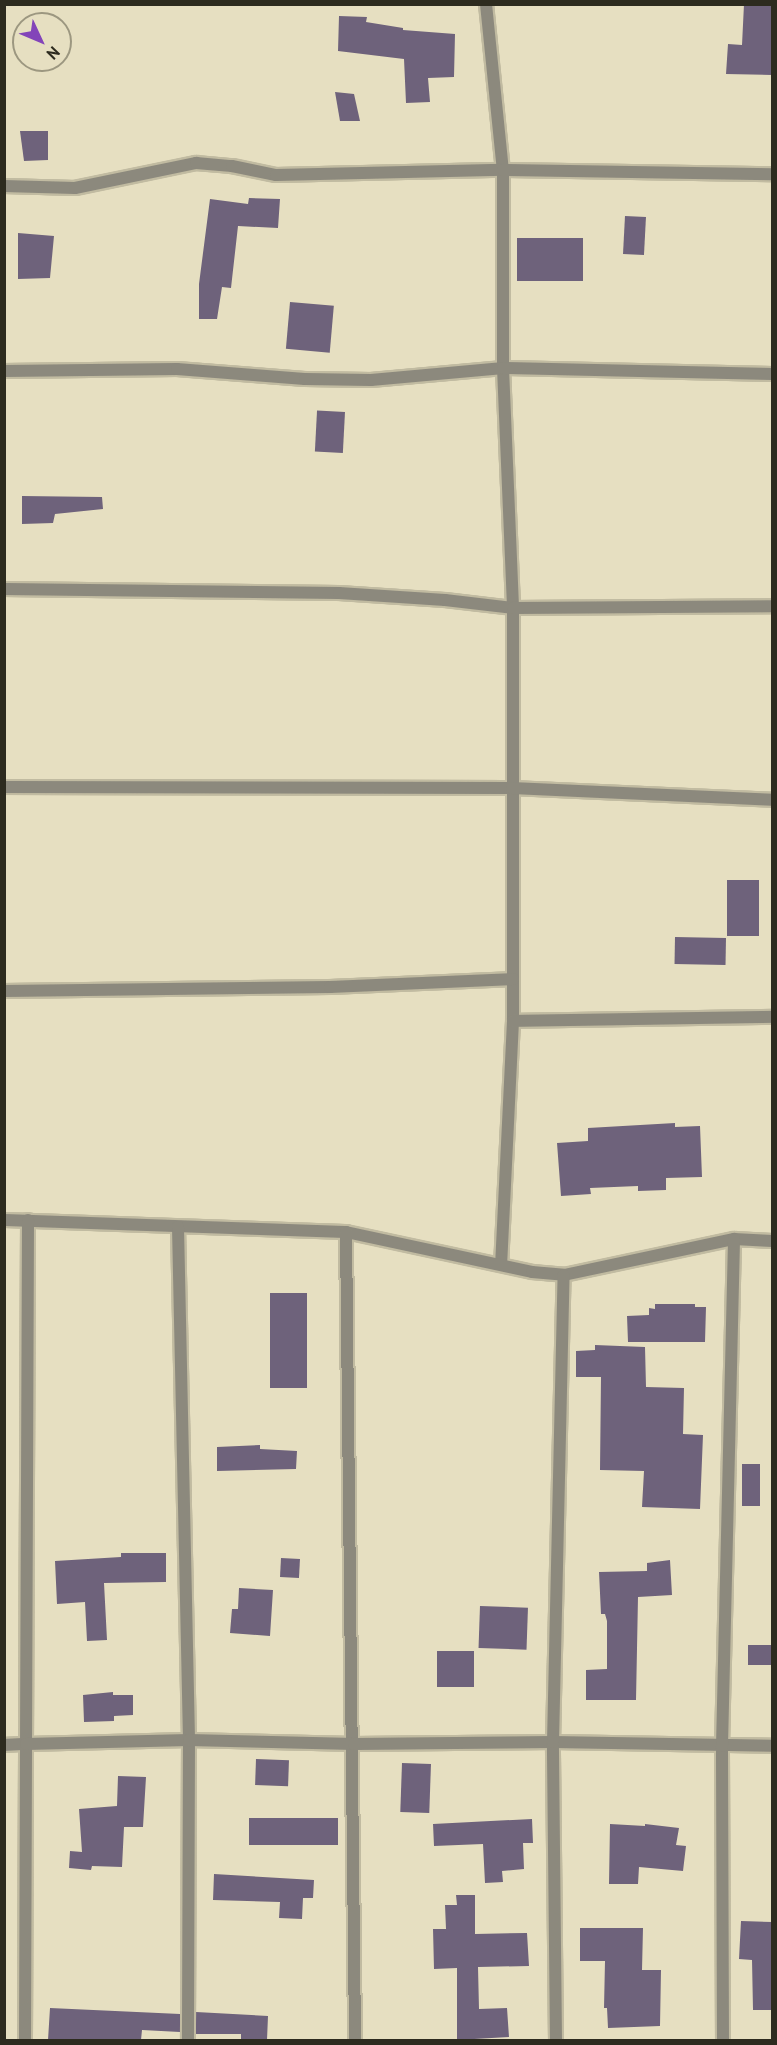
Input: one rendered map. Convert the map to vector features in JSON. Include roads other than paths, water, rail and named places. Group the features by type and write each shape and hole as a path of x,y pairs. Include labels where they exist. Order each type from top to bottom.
{"street":[{"path":"486,4 503,170 504,368 513,608 513,1021 501,1263"},
{"path":"4,186 75,188 132,179 171,167 196,163 232,166 276,174 503,170 772,174"},
{"path":"4,371 177,369 305,379 371,380 504,368 772,374"},
{"path":"4,589 339,593 445,600 513,608 772,606"},
{"path":"4,788 513,788 772,800"},
{"path":"4,991 330,987 513,979"},
{"path":"513,1021 772,1017"},
{"path":"4,1220 346,1232 501,1263 532,1272 564,1275 734,1239 772,1241"},
{"path":"25,2040 28,1220"},
{"path":"178,1227 189,1740 188,2040"},
{"path":"346,1232 354,1744 355,2040"},
{"path":"723,2040 723,1746 734,1239"},
{"path":"556,2040 553,1742 564,1275"},
{"path":"4,1745 189,1740 354,1744 553,1742 772,1746"}]}
